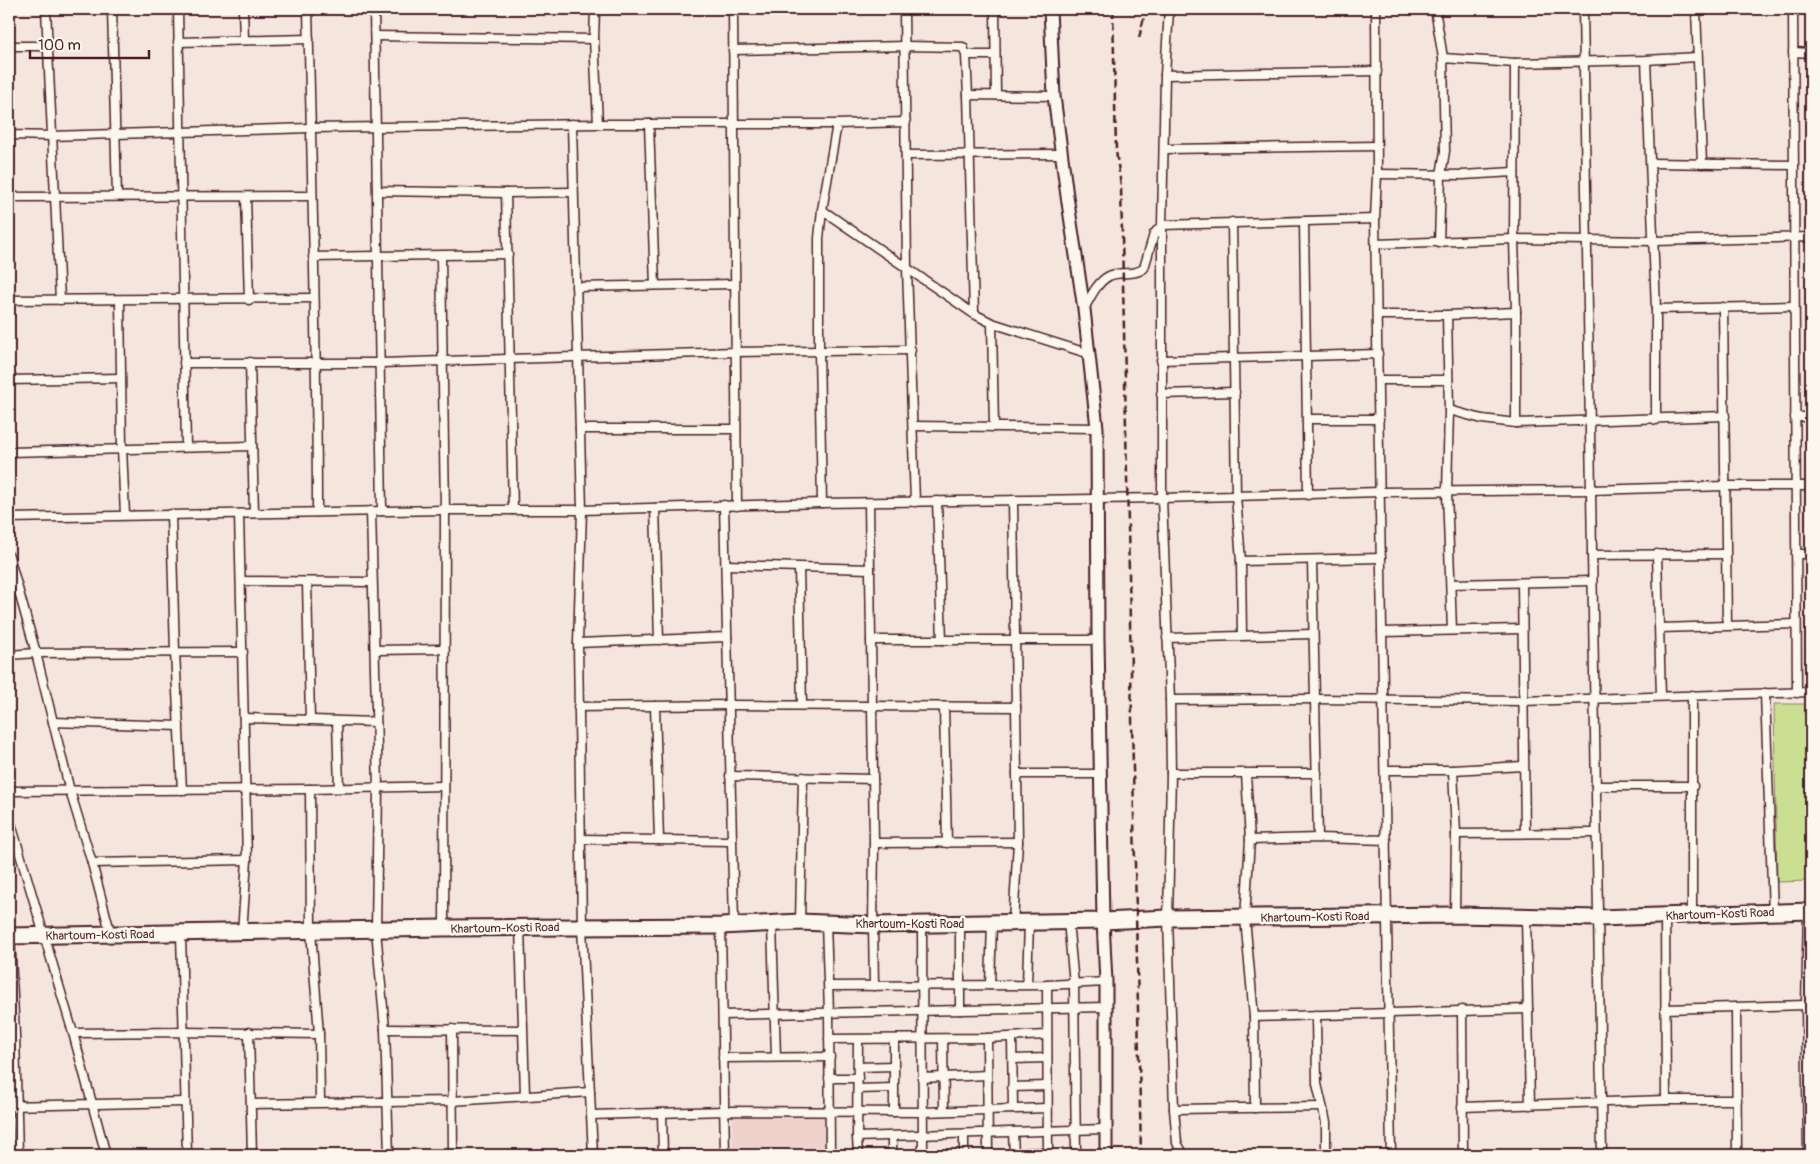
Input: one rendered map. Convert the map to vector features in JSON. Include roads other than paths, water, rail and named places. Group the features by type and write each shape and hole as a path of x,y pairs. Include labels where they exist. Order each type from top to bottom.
{"highway":[{"name":"Khartoum-Kosti Road","path":"9,936 727,925 800,922 872,925 1168,918 1455,915 1598,918 1810,911"}],"street":[{"path":"46,9 60,300"},
{"path":"112,9 117,196"},
{"path":"178,9 186,447"},
{"path":"243,9 244,40"},
{"path":"308,9 317,362 317,512"},
{"path":"374,9 382,511"},
{"path":"595,9 594,39 598,124"},
{"path":"733,9 737,506"},
{"path":"904,9 907,268 915,502"},
{"path":"995,9 996,95"},
{"path":"1050,9 1054,96 1090,354 1097,428 1098,640 1103,921 1106,982 1106,1155"},
{"path":"1169,9 1165,75 1162,225 1162,498 1170,700 1171,773 1168,918 1174,1109 1177,1143 1184,1155"},
{"path":"1376,9 1377,174 1375,219 1391,1155"},
{"path":"1435,9 1443,58 1445,151 1441,175 1439,243"},
{"path":"1583,9 1602,1155"},
{"path":"1696,9 1702,164"},
{"path":"1793,9 1797,692"},
{"path":"374,36 594,39"},
{"path":"178,42 309,39"},
{"path":"9,46 49,46"},
{"path":"733,50 905,46 961,46 965,49 974,314"},
{"path":"1793,52 1811,53"},
{"path":"966,55 995,55"},
{"path":"1443,58 1515,62 1584,62 1697,57"},
{"path":"1646,60 1656,309 1656,420"},
{"path":"1515,62 1516,424"},
{"path":"1165,75 1377,71"},
{"path":"968,95 1054,96"},
{"path":"9,134 52,136 310,128 906,122"},
{"path":"572,124 572,192 582,510 578,643 582,926 593,1155"},
{"path":"649,124 655,285"},
{"path":"822,503 819,238 837,124"},
{"path":"1164,150 1377,146"},
{"path":"906,155 1061,154"},
{"path":"1651,163 1794,165"},
{"path":"1377,174 1441,175 1514,172"},
{"path":"378,191 572,192"},
{"path":"506,193 514,510"},
{"path":"9,197 312,196"},
{"path":"246,197 249,300"},
{"path":"822,210 974,314 992,322 1090,354"},
{"path":"1084,309 1098,286 1105,279 1113,274 1140,272 1144,268 1149,257 1154,234 1162,225 1375,219"},
{"path":"1232,222 1236,496 1241,561 1242,635"},
{"path":"1304,222 1308,494"},
{"path":"1376,244 1514,239 1654,241 1811,237"},
{"path":"313,257 508,254"},
{"path":"441,256 445,510 444,928"},
{"path":"576,287 734,284"},
{"path":"9,300 249,300 314,298"},
{"path":"120,300 125,515"},
{"path":"1656,309 1794,306"},
{"path":"1723,308 1727,625"},
{"path":"1377,316 1516,312"},
{"path":"1447,315 1449,410 1447,492 1452,630"},
{"path":"992,322 994,427"},
{"path":"184,363 381,363 735,352 911,350"},
{"path":"1161,360 1378,354"},
{"path":"250,362 254,513"},
{"path":"9,380 121,378"},
{"path":"1378,380 1448,380"},
{"path":"1161,394 1235,392"},
{"path":"1449,410 1482,419 1516,424 1724,416"},
{"path":"1795,417 1811,417"},
{"path":"1308,419 1379,419"},
{"path":"913,426 1097,428"},
{"path":"580,429 736,429"},
{"path":"9,452 252,446"},
{"path":"9,518 371,511 582,510 822,503 1162,498 1380,492 1811,486"},
{"path":"1013,500 1018,842 1013,923"},
{"path":"937,501 942,640"},
{"path":"869,503 874,986"},
{"path":"724,506 732,840 723,1015 725,1155"},
{"path":"655,508 659,640"},
{"path":"371,511 378,788 376,930 385,1029 389,1102 389,1155"},
{"path":"172,514 175,652 182,790"},
{"path":"240,514 247,860 242,933"},
{"path":"1657,554 1661,696"},
{"path":"1592,555 1725,554"},
{"path":"1796,554 1811,554"},
{"path":"9,556 36,653 70,791 111,935"},
{"path":"1241,561 1381,558"},
{"path":"1312,560 1318,838"},
{"path":"726,565 870,569"},
{"path":"799,568 802,706"},
{"path":"1451,584 1592,581"},
{"path":"241,582 372,582"},
{"path":"307,582 310,720"},
{"path":"1522,583 1525,833"},
{"path":"1660,628 1796,624"},
{"path":"1382,632 1522,630"},
{"path":"1167,638 1313,634"},
{"path":"578,643 727,637"},
{"path":"871,640 1098,640"},
{"path":"374,650 444,649"},
{"path":"9,655 36,653 243,652"},
{"path":"1170,700 1522,701 1811,692"},
{"path":"1765,693 1773,912"},
{"path":"1692,695 1692,914"},
{"path":"578,707 729,705 944,708 1016,707"},
{"path":"655,706 659,840"},
{"path":"944,708 947,843"},
{"path":"244,718 376,722"},
{"path":"337,721 339,788"},
{"path":"53,722 178,726"},
{"path":"1385,770 1454,770 1523,766"},
{"path":"1454,770 1456,834 1455,915"},
{"path":"1171,773 1317,773"},
{"path":"1017,774 1101,774"},
{"path":"1246,774 1250,840 1245,918 1254,1017 1255,1108"},
{"path":"730,776 873,779"},
{"path":"800,922 803,777"},
{"path":"9,791 444,786"},
{"path":"1596,786 1692,786"},
{"path":"310,789 311,932 319,1034 320,1102"},
{"path":"9,817 45,936 106,1155"},
{"path":"1456,834 1596,833"},
{"path":"1250,840 1318,838 1386,840"},
{"path":"581,839 732,840"},
{"path":"874,843 1018,842"},
{"path":"92,863 247,860"},
{"path":"1808,1155 1809,1097 1806,1005 1810,911"},
{"path":"1665,915 1666,1100"},
{"path":"1526,917 1530,1104"},
{"path":"1068,921 1074,984 1076,1155"},
{"path":"1026,984 1029,922"},
{"path":"826,923 829,986 830,1155"},
{"path":"990,985 992,923"},
{"path":"772,924 776,1057"},
{"path":"922,924 923,1155"},
{"path":"960,924 960,1010"},
{"path":"520,927 525,1095"},
{"path":"181,934 187,1155"},
{"path":"9,936 15,1035 13,1106 18,1155"},
{"path":"829,986 1047,985 1106,982"},
{"path":"1013,1132 1014,1155 1048,1154 1047,985"},
{"path":"1665,1009 1806,1005"},
{"path":"723,1015 1106,1007"},
{"path":"1736,1007 1737,1155"},
{"path":"1254,1017 1528,1008"},
{"path":"1462,1010 1463,1155"},
{"path":"1316,1015 1317,1084 1326,1122 1326,1155"},
{"path":"385,1029 522,1030"},
{"path":"452,1030 453,1155"},
{"path":"72,1033 249,1032 319,1034"},
{"path":"249,1032 252,1155"},
{"path":"829,1040 987,1038 1047,1035"},
{"path":"1012,1037 1013,1109"},
{"path":"987,1038 988,1155"},
{"path":"943,1039 944,1111"},
{"path":"858,1040 858,1155"},
{"path":"894,1040 894,1112"},
{"path":"723,1058 830,1057"},
{"path":"1013,1059 1047,1058"},
{"path":"858,1068 893,1066"},
{"path":"922,1078 988,1076"},
{"path":"829,1078 858,1078"},
{"path":"1012,1087 1047,1086"},
{"path":"858,1089 894,1088"},
{"path":"251,1104 452,1101 590,1092"},
{"path":"1462,1107 1666,1100 1737,1100"},
{"path":"13,1106 186,1102"},
{"path":"1174,1109 1322,1107"},
{"path":"592,1115 724,1112 923,1112 1047,1108"},
{"path":"662,1113 663,1155"},
{"path":"857,1137 1105,1129"},
{"path":"964,1134 964,1155"},
{"path":"892,1137 892,1155"}],"railway":[{"path":"1113,9 1116,151 1121,186 1141,1155"},
{"path":"1139,38 1146,9"}]}
